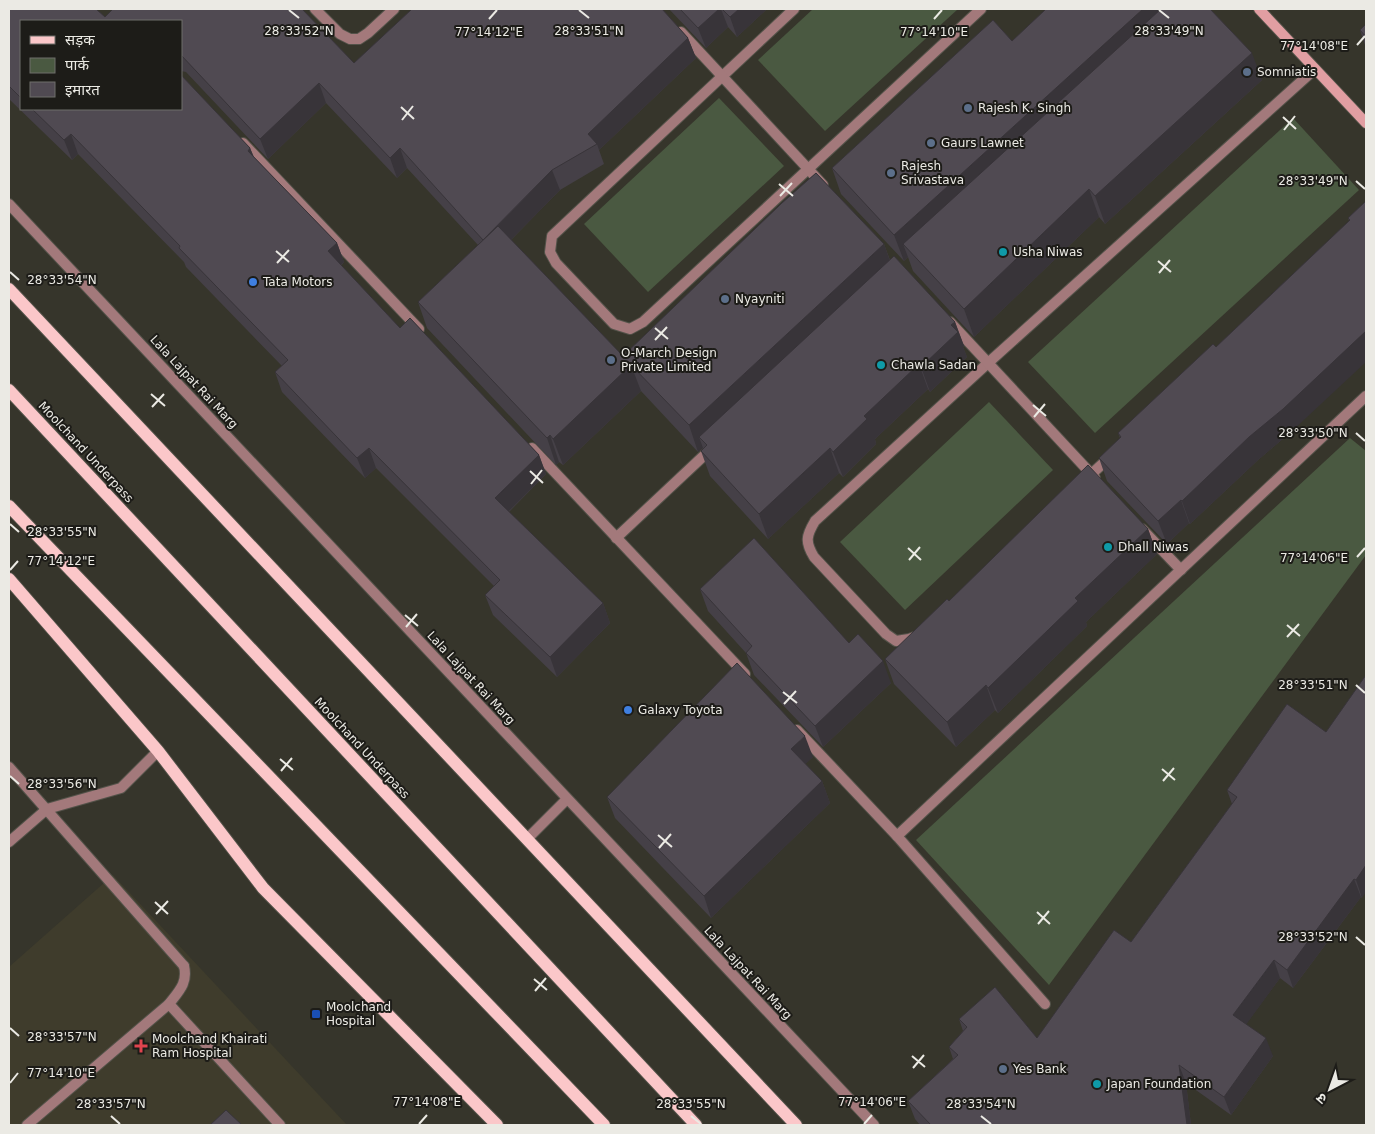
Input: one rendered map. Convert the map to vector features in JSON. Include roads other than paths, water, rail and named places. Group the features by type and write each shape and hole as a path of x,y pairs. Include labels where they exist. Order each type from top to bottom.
{"main road":[{"path":"9,289 796,1125"},
{"name":"Moolchand Underpass","path":"9,390 696,1125"},
{"path":"9,506 604,1125"},
{"path":"9,579 158,751 263,888 498,1125"}],"street":[{"path":"315,9 340,34 359,39 394,9"},
{"path":"794,9 552,236 550,252 556,263 614,324 630,329 643,322 981,9"},
{"path":"1259,9 1366,124"},
{"path":"672,22 829,191"},
{"path":"928,627 921,634 910,639 896,640 886,634 814,557 808,547 808,533 815,521 1314,69"},
{"path":"236,134 426,336"},
{"name":"Lala Lajpat Rai Marg","path":"9,204 874,1125"},
{"path":"942,313 1104,488"},
{"path":"897,836 1366,396"},
{"path":"528,444 753,683"},
{"path":"616,538 716,444"},
{"path":"1077,488 1120,447"},
{"path":"1136,522 1180,570"},
{"path":"787,719 897,836 1045,1004"},
{"path":"9,842 47,809 121,788 158,751"},
{"path":"9,766 184,966 187,976 182,988 169,1004 27,1125"},
{"path":"527,839 567,798"},
{"path":"169,1004 280,1125"}],"place":[{"name":"Somniatis","path":"1247,72"},
{"name":"Rajesh K. Singh","path":"968,108"},
{"name":"Gaurs Lawnet","path":"931,143"},
{"name":"Rajesh Srivastava","path":"891,173"},
{"name":"Usha Niwas","path":"1003,252"},
{"name":"Tata Motors","path":"253,282"},
{"name":"Nyayniti","path":"725,299"},
{"name":"O-March Design Private Limited","path":"611,360"},
{"name":"Chawla Sadan","path":"881,365"},
{"name":"Dhall Niwas","path":"1108,547"},
{"name":"Galaxy Toyota","path":"628,710"},
{"name":"Moolchand Hospital","path":"316,1014"},
{"name":"Moolchand Khairati Ram Hospital","path":"141,1046"},
{"name":"Yes Bank","path":"1003,1069"},
{"name":"Japan Foundation","path":"1097,1084"}]}
